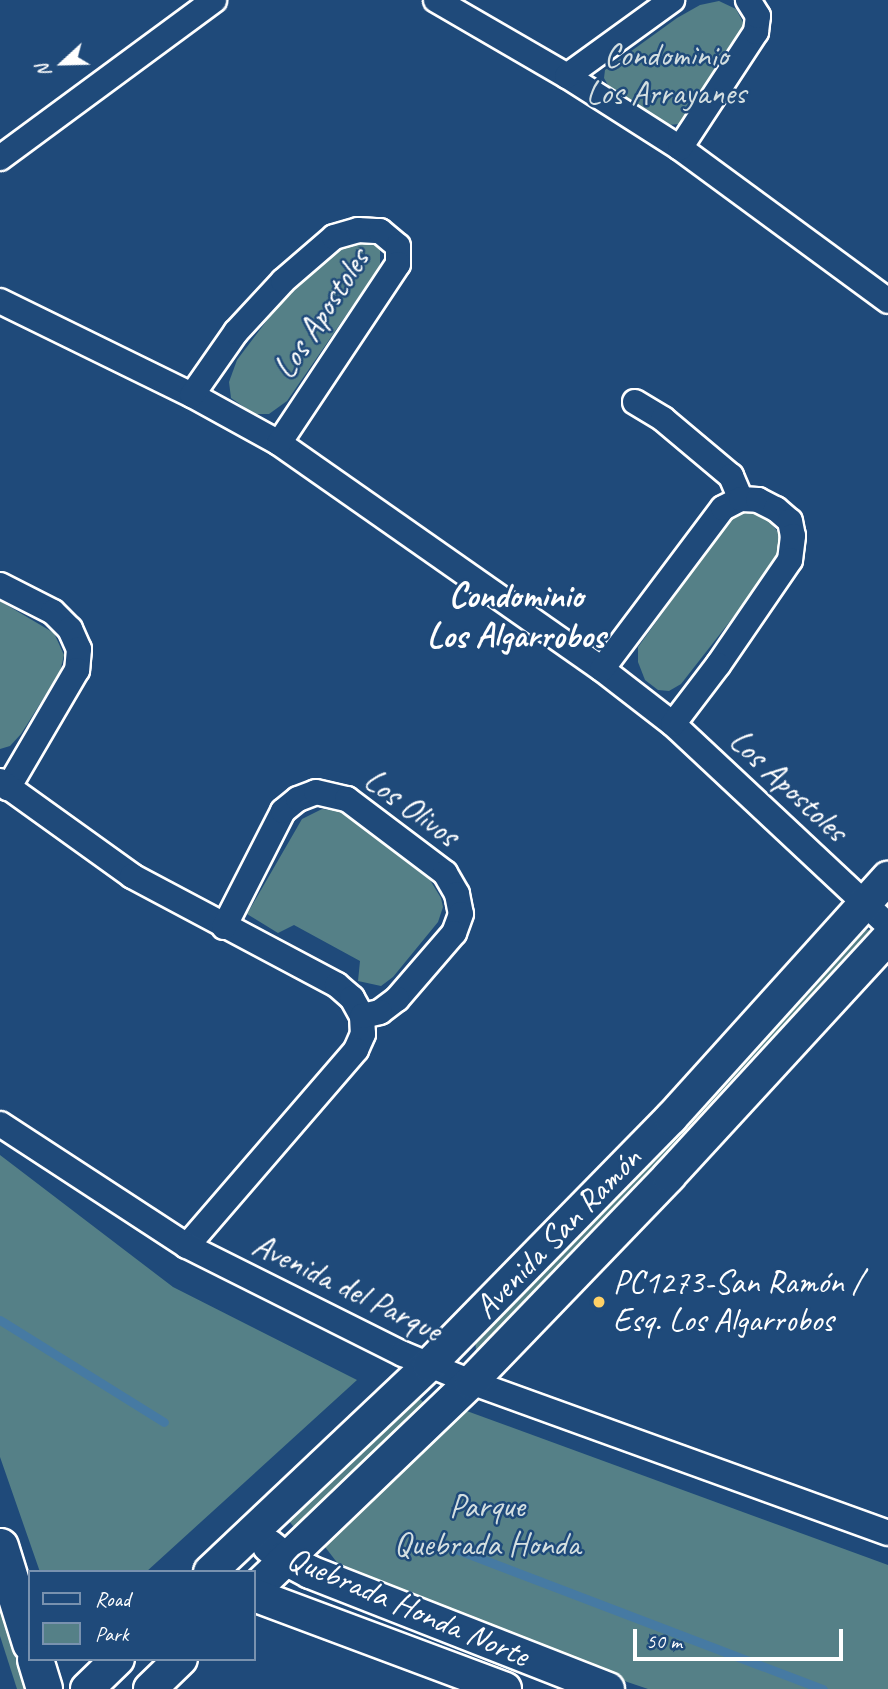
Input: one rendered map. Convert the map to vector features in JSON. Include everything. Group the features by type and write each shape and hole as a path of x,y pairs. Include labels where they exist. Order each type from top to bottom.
{"main road":[{"path":"0,1546 28,1637"},
{"path":"36,1661 44,1689"}],"street":[{"path":"0,158 214,0"},
{"path":"436,0 567,76 680,148 887,299"},
{"path":"567,76 672,0"},
{"path":"680,148 756,32 758,16 748,0"},
{"name":"Los Apostoles","path":"192,395 236,332 283,281 334,237 358,230 380,230 398,246 398,264 279,443"},
{"name":"Los Apostoles","path":"0,301 192,395 279,443 602,669 673,724 888,925"},
{"path":"635,402 663,419 732,476 741,499"},
{"path":"602,669 723,508 741,499 758,500 776,509 790,521 793,536 790,560 718,665 673,724"},
{"path":"0,585 53,612 70,629 79,649 77,670 4,785 100,855 224,926 337,985 352,998 362,1016 363,1034 356,1050 187,1246"},
{"name":"Los Olivos","path":"224,926 283,811 299,799 316,792 335,794 347,799 445,873 457,894 461,914 454,933 397,999 380,1012 362,1016"},
{"name":"Avenida San Ramón","path":"220,1569 253,1532 429,1365 671,1118 888,878"},
{"name":"Avenida San Ramón","path":"256,1590 284,1558 471,1382 669,1176 888,938"},
{"name":"Avenida del Parque","path":"0,1124 187,1246 429,1365 888,1533"},
{"name":"Quebrada Honda Norte","path":"253,1532 284,1558 466,1635 608,1689"},
{"name":"Quebrada Honda Norte","path":"256,1593 505,1689"},
{"path":"87,1689 116,1661"},
{"path":"150,1689 179,1661"}],"green space":[{"name":"Condominio Los Arrayanes","path":"719,1 736,9 744,24 693,110 680,124 668,125 609,87 604,78 605,70 677,18 700,5"},
{"path":"363,238 380,247 380,266 287,401 269,414 254,414 231,398 229,382 237,360 277,307 338,250"},
{"name":"Condominio Los Algarrobos","path":"755,511 767,518 781,536 784,552 681,684 669,691 658,690 645,680 638,662 638,647 734,514"},
{"path":"0,601 54,633 64,655 60,672 21,734 10,746 0,749"},
{"path":"322,809 339,811 345,815 430,880 441,898 443,907 438,922 393,977 381,986 358,981 360,961 294,925 278,933 247,914 302,819"},
{"path":"871,929 874,932 831,986 484,1348 476,1350 475,1339 655,1158 863,931"},
{"path":"0,1155 173,1287 357,1380 148,1570 39,1570 0,1457"},
{"path":"419,1398 424,1403 419,1413 300,1526 293,1526 289,1521 292,1516 407,1403"},
{"name":"Parque Quebrada Honda","path":"453,1406 888,1565 888,1689 648,1689 453,1623 349,1578 322,1543"},
{"path":"0,1594 30,1689 17,1689 0,1636"}],"waterway":[{"path":"0,1320 164,1422"},
{"path":"453,1548 823,1689"}],"place":[{"name":"PC1273-San Ramón / Esq. Los Algarrobos","path":"599,1302"}],"district":[{"name":"Condominio Los Algarrobos","path":"516,616"}]}
